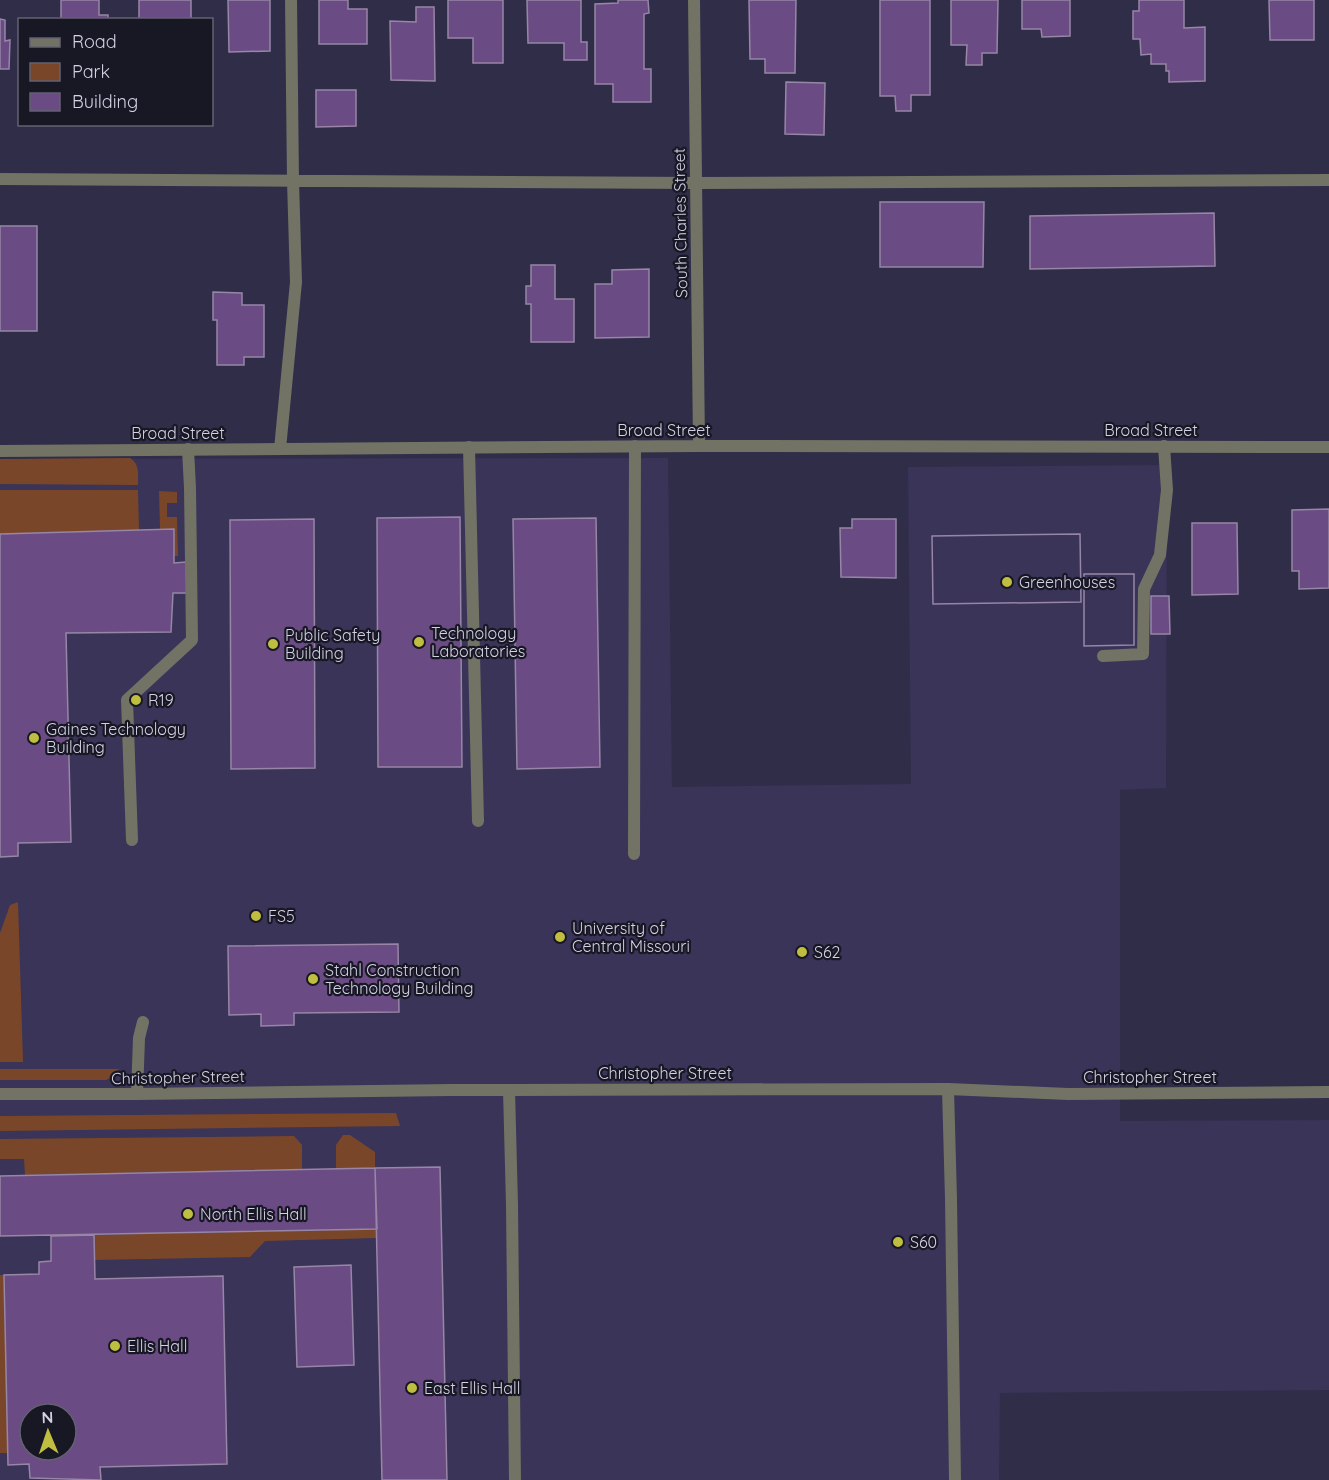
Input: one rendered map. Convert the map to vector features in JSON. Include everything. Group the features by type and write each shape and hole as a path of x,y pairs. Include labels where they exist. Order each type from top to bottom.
{"street":[{"path":"280,449 296,282 292,181 291,0"},
{"name":"South Charles Street","path":"694,0 699,446"},
{"path":"0,179 696,183 1329,180"},
{"path":"634,854 635,446"},
{"name":"Broad Street","path":"0,451 635,446 1329,447"},
{"path":"1103,656 1143,654 1144,589 1160,555 1167,490 1164,446"},
{"path":"469,447 478,821"},
{"path":"132,840 127,700 192,640 188,449"},
{"path":"138,1094 139,1038 143,1022"},
{"path":"948,1089 955,1480"},
{"name":"Christopher Street","path":"0,1094 948,1089 1068,1094 1329,1092"},
{"path":"509,1090 515,1480"}],"shaded area":[{"name":"University of Central Missouri","path":"668,458 672,787 911,784 908,467 1167,465 1166,788 1120,790 1120,1121 1329,1120 1329,1390 1000,1393 999,1480 0,1480 0,459"}],"green space":[{"path":"130,458 137,467 138,485 0,484 0,459"},
{"path":"0,490 138,490 139,530 0,534"},
{"path":"159,491 177,492 177,503 167,503 167,517 177,517 178,556 174,556 173,529 160,529"},
{"path":"18,902 23,1062 0,1062 0,933 10,905"},
{"path":"0,1069 119,1069 114,1076 106,1080 0,1080"},
{"path":"396,1113 400,1126 0,1131 0,1116"},
{"path":"343,1135 350,1135 375,1152 375,1168 336,1169 336,1145"},
{"path":"294,1136 302,1145 302,1169 25,1175 24,1159 0,1159 0,1139"},
{"path":"377,1229 377,1238 265,1241 250,1257 95,1260 94,1235"},
{"path":"0,1275 4,1275 8,1453 0,1453"}],"building":[{"path":"61,0 99,0 99,15 108,15 108,18 61,18"},
{"path":"139,0 191,0 191,18 139,18"},
{"path":"228,0 270,0 270,51 229,52"},
{"path":"319,0 348,0 348,9 367,9 367,44 319,44"},
{"path":"448,0 503,0 503,63 473,63 473,38 448,38"},
{"path":"527,0 581,0 581,42 587,42 587,60 564,60 564,43 528,43"},
{"path":"618,0 648,0 649,13 644,14 644,69 651,69 651,102 613,102 613,84 595,84 595,4 618,3"},
{"path":"749,0 796,0 795,73 765,73 765,59 750,59"},
{"path":"880,0 930,0 930,95 911,95 911,111 896,111 895,96 880,96"},
{"path":"951,0 998,0 997,53 982,53 982,65 966,65 967,45 951,45"},
{"path":"1022,0 1070,0 1070,36 1042,37 1041,29 1022,29"},
{"path":"1139,0 1184,0 1184,28 1205,27 1205,81 1169,82 1169,71 1166,71 1166,64 1151,64 1151,54 1141,55 1140,39 1133,39 1133,11 1139,11"},
{"path":"1269,0 1314,0 1314,40 1270,40"},
{"path":"416,7 434,7 435,81 391,80 390,21 416,22"},
{"path":"0,19 5,20 5,41 10,40 9,69 0,69"},
{"path":"786,82 825,83 824,135 785,134"},
{"path":"316,90 356,90 356,126 316,127"},
{"path":"880,202 984,202 983,267 880,267"},
{"path":"1214,213 1215,266 1030,269 1030,216"},
{"path":"0,226 37,226 37,331 0,331"},
{"path":"531,265 555,265 555,299 574,299 574,342 531,342 531,304 526,304 526,286 531,286"},
{"path":"649,269 649,337 595,338 595,284 612,284 612,270"},
{"path":"213,292 242,293 242,305 264,305 264,357 244,357 244,365 217,365 217,320 213,320"},
{"path":"1329,509 1329,588 1299,589 1299,571 1292,571 1292,510"},
{"name":"Technology Laboratories","path":"460,517 462,767 378,767 377,518"},
{"path":"596,518 600,767 517,769 513,519"},
{"name":"Public Safety Building","path":"314,519 315,768 231,769 230,520"},
{"path":"852,519 896,519 896,578 841,577 840,528 852,528"},
{"path":"1192,523 1237,523 1238,594 1192,595"},
{"name":"Gaines Technology Building","path":"174,529 174,563 186,562 187,593 173,593 171,632 66,633 71,842 18,843 18,856 0,857 0,534"},
{"name":"Greenhouses","path":"1080,534 1081,602 933,604 932,536"},
{"name":"Greenhouses","path":"1080,534 1081,602 933,604 932,536"},
{"name":"Greenhouses","path":"1084,574 1134,574 1134,645 1084,646"},
{"name":"Greenhouses","path":"1084,574 1134,574 1134,645 1084,646"},
{"path":"1151,596 1169,596 1170,634 1151,634"},
{"name":"Stahl Construction Technology Building","path":"398,944 399,1012 294,1013 294,1025 261,1026 261,1014 229,1015 228,946"},
{"name":"East Ellis Hall","path":"440,1167 447,1480 382,1480 375,1168"},
{"name":"North Ellis Hall","path":"375,1168 377,1229 0,1236 0,1176"},
{"name":"Ellis Hall","path":"94,1235 95,1279 223,1276 227,1464 100,1467 101,1480 30,1478 29,1464 8,1465 4,1275 39,1274 39,1262 51,1261 51,1236"},
{"path":"351,1265 354,1365 297,1367 294,1267"}],"place":[{"name":"Greenhouses","path":"1007,582"},
{"name":"Technology Laboratories","path":"419,642"},
{"name":"Public Safety Building","path":"273,644"},
{"name":"R19","path":"136,700"},
{"name":"Gaines Technology Building","path":"34,738"},
{"name":"FS5","path":"256,916"},
{"name":"University of Central Missouri","path":"560,937"},
{"name":"S62","path":"802,952"},
{"name":"Stahl Construction Technology Building","path":"313,979"},
{"name":"North Ellis Hall","path":"188,1214"},
{"name":"S60","path":"898,1242"},
{"name":"Ellis Hall","path":"115,1346"},
{"name":"East Ellis Hall","path":"412,1388"}]}
